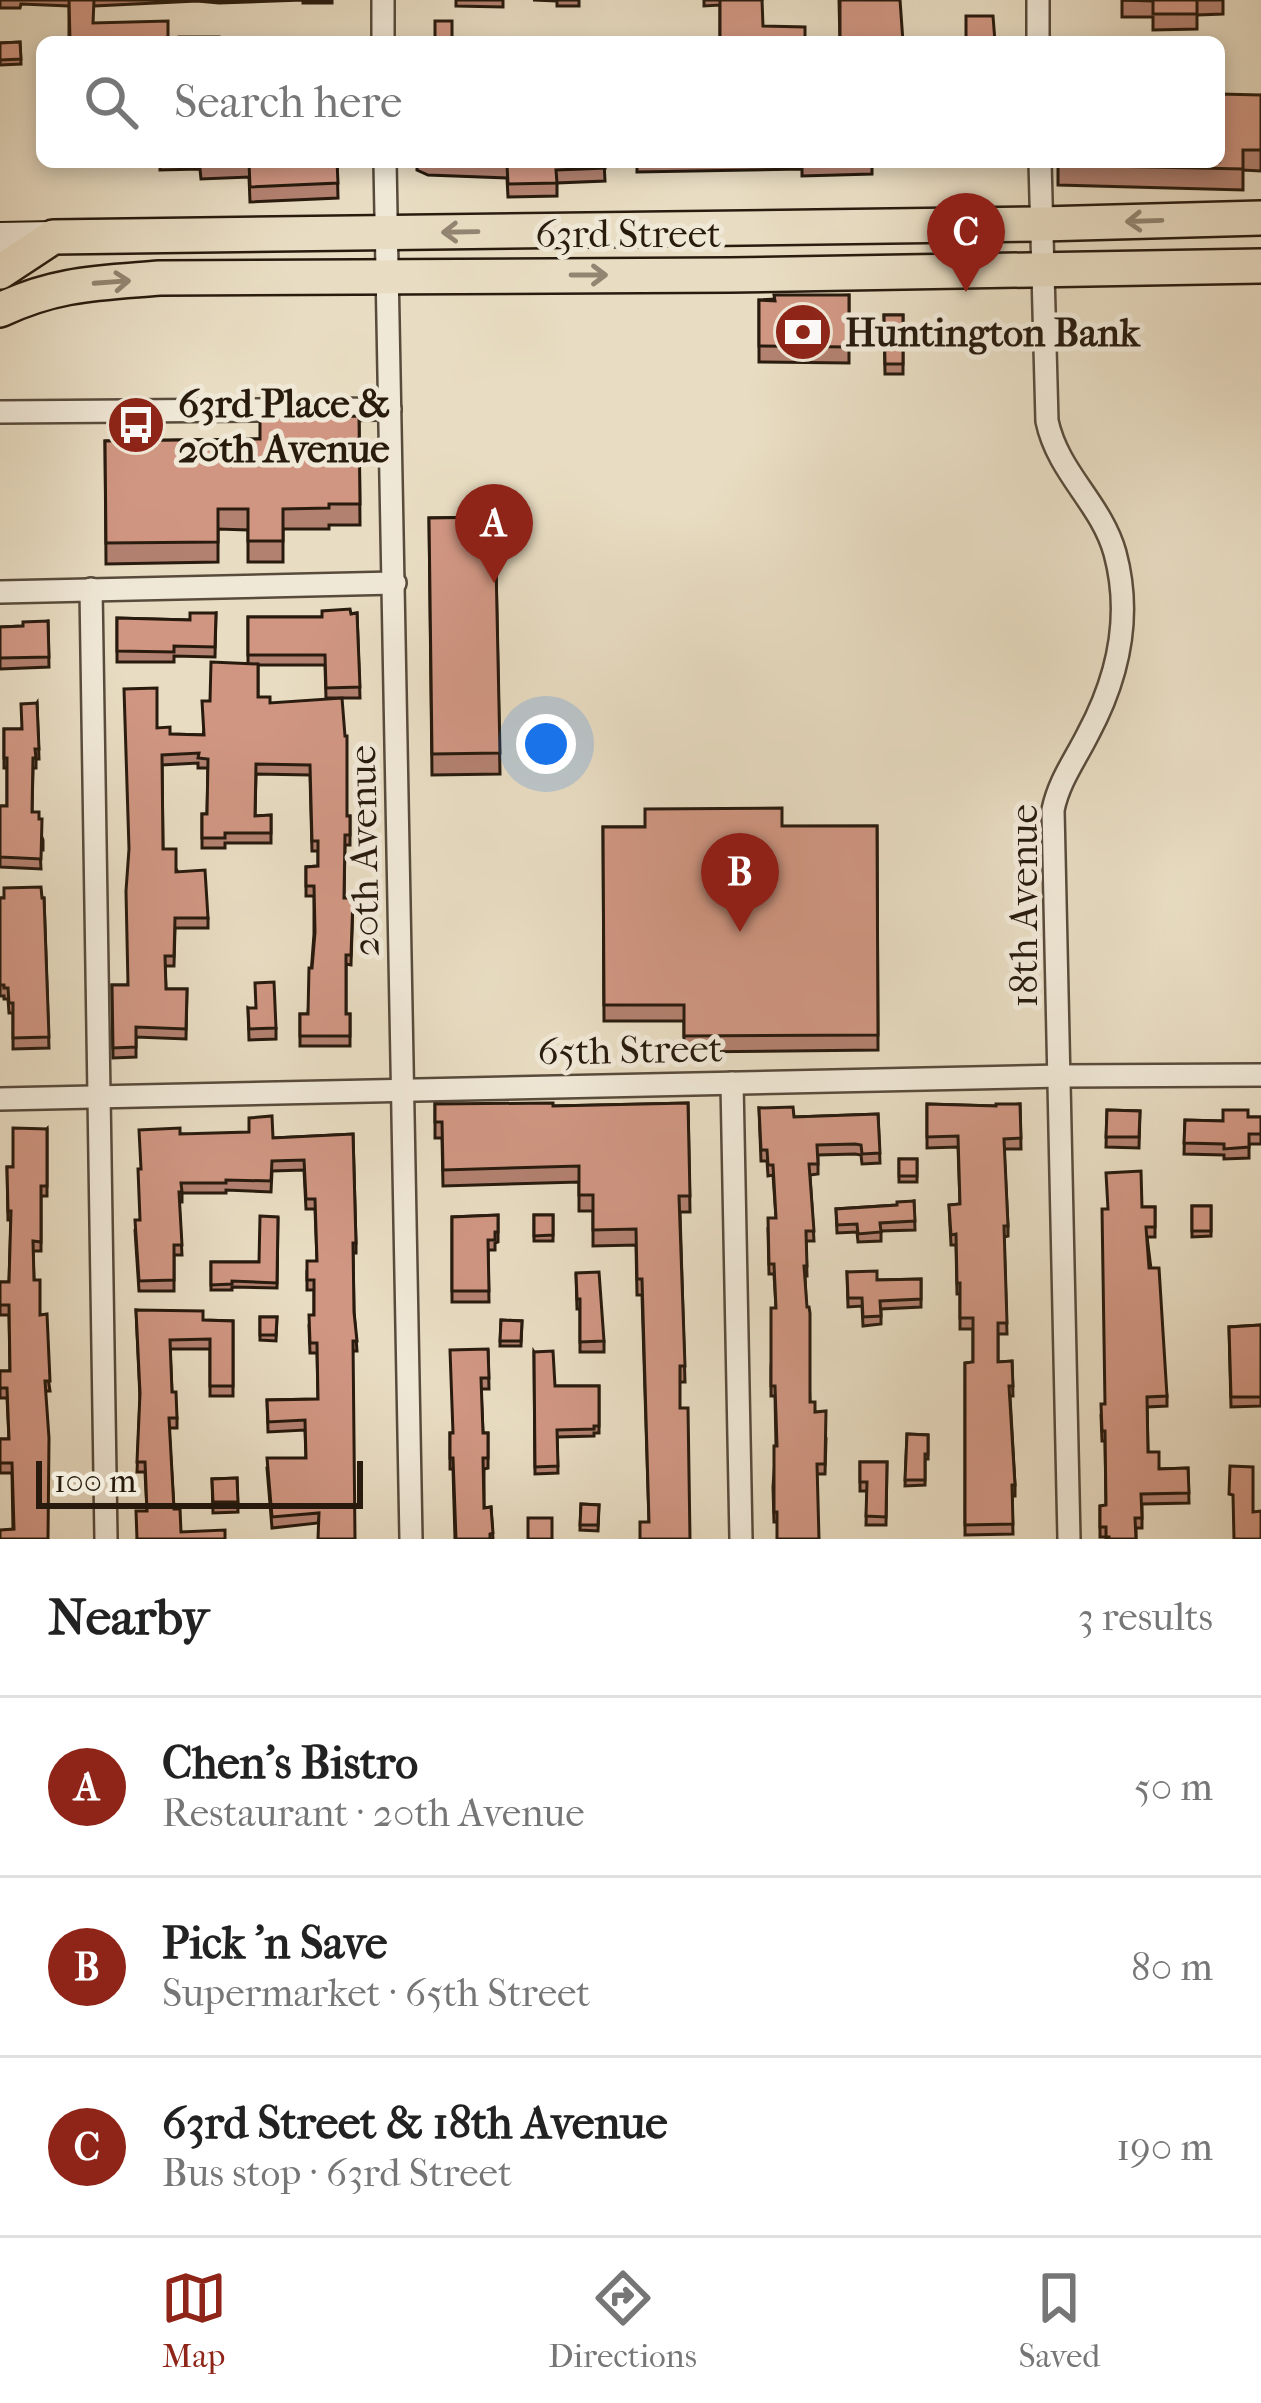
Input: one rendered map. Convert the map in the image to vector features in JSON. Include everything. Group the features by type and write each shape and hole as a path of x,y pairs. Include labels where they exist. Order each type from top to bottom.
{"main road":[{"name":"63rd Street","path":"53,237 1261,218"},
{"path":"0,272 53,237"},
{"name":"63rd Street","path":"0,310 72,285 160,278 1261,266"}],"street":[{"path":"383,0 383,36"},
{"path":"1038,0 1039,36"},
{"name":"20th Avenue","path":"385,168 411,1539"},
{"name":"18th Avenue","path":"1040,168 1047,422 1052,445 1105,526 1121,584 1122,616 1113,681 1066,771 1053,810 1069,1539"},
{"name":"63rd Street","path":"0,238 53,237"},
{"path":"0,412 390,409"},
{"path":"0,592 395,584"},
{"path":"92,589 106,1539"},
{"name":"65th Street","path":"0,1099 1060,1076 1261,1076"},
{"path":"732,1083 741,1539"}],"building":[{"path":"69,0 94,0 93,23 168,21 168,36 70,36"},
{"path":"720,0 762,0 763,26 805,27 805,36 720,36"},
{"path":"840,0 900,0 903,36 840,36"},
{"path":"1122,0 1197,0 1197,14 1153,14 1153,1"},
{"path":"966,16 993,16 995,36 966,36"},
{"path":"435,21 452,21 452,36 435,36"},
{"path":"20,42 21,59 0,60 0,43"},
{"path":"1225,94 1261,95 1261,150 1243,150 1243,169 1197,168 1225,168"},
{"path":"249,168 337,168 338,183 250,187"},
{"path":"507,168 605,168 556,170 557,183 508,184"},
{"path":"774,295 849,295 849,347 759,346 759,300 775,301"},
{"path":"884,315 903,315 903,364 885,364"},
{"path":"359,416 360,504 283,509 283,541 248,541 248,509 218,509 218,542 106,543 105,441 260,439 260,418"},
{"path":"495,517 500,753 432,754 429,518"},
{"path":"350,609 351,614 357,613 360,687 326,688 325,655 248,655 248,617 322,617 322,611"},
{"path":"190,613 216,613 215,647 117,651 117,618 190,620"},
{"path":"48,621 49,657 0,658 0,627"},
{"path":"211,662 258,664 258,697 270,697 270,703 342,698 350,816 350,835 345,835 344,898 353,898 351,955 346,955 350,1036 300,1036 300,1014 308,1014 315,932 314,886 306,886 306,867 318,866 318,841 312,841 310,765 256,764 255,816 271,815 271,833 202,838 208,759 198,758 199,753 162,755 163,849 176,849 176,872 205,870 208,918 175,918 174,956 165,956 166,989 187,989 186,1029 136,1027 136,1047 113,1048 112,985 128,985 124,689 157,688 157,728 170,727 170,734 204,735 202,701 210,701"},
{"path":"37,703 39,749 33,758 32,812 39,812 42,819 41,859 0,857 0,806 7,806 4,729 22,729 21,704"},
{"path":"782,808 782,826 877,826 878,1035 684,1036 684,1005 604,1005 603,827 645,827 645,809"},
{"path":"41,887 49,1037 13,1038 13,1003 9,1003 8,988 0,985 0,898 4,898 4,888"},
{"path":"274,982 276,1028 249,1029 248,1008 256,1008 255,983"},
{"path":"688,1103 690,1196 679,1196 685,1366 680,1366 680,1408 688,1408 690,1539 640,1539 640,1522 649,1522 642,1279 637,1279 636,1229 593,1230 593,1195 579,1195 579,1166 443,1170 442,1122 435,1122 435,1104"},
{"path":"927,1104 1020,1104 1021,1138 1004,1139 1007,1323 998,1323 998,1362 1012,1361 1013,1524 965,1525 965,1363 973,1362 973,1318 960,1318 956,1234 951,1235 949,1205 960,1204 958,1136 927,1137"},
{"path":"793,1107 794,1117 878,1114 880,1153 862,1154 861,1145 855,1144 817,1145 818,1164 809,1164 814,1231 806,1231 804,1266 810,1313 810,1402 815,1402 815,1412 826,1411 825,1464 817,1464 819,1539 777,1539 774,1512 777,1446 771,1308 776,1308 768,1218 776,1218 773,1165 768,1165 767,1150 761,1150 759,1108"},
{"path":"1107,1110 1140,1111 1139,1137 1106,1137"},
{"path":"1223,1110 1248,1110 1248,1117 1261,1117 1261,1134 1249,1134 1249,1147 1184,1143 1185,1120 1223,1121"},
{"path":"272,1116 273,1138 353,1134 355,1539 318,1539 319,1513 272,1517 267,1458 306,1458 305,1420 268,1422 267,1400 318,1399 317,1343 310,1343 309,1315 314,1315 314,1280 307,1280 307,1261 317,1261 315,1199 306,1199 304,1160 272,1161 271,1181 181,1183 182,1245 174,1245 174,1280 139,1281 135,1220 140,1220 139,1130 249,1132 249,1118"},
{"path":"13,1128 47,1129 41,1242 33,1241 40,1315 47,1314 48,1539 0,1539 0,1530 14,1529 12,1463 0,1463 0,1439 9,1439 7,1388 0,1388 0,1371 10,1371 9,1305 0,1305 0,1282 9,1282 7,1167 13,1167"},
{"path":"899,1159 917,1159 917,1176 899,1176"},
{"path":"1141,1171 1142,1207 1155,1207 1155,1227 1146,1227 1149,1268 1159,1268 1167,1396 1147,1397 1148,1452 1159,1452 1159,1469 1188,1468 1189,1493 1141,1494 1142,1518 1135,1518 1136,1539 1109,1539 1106,1527 1100,1527 1100,1506 1106,1505 1101,1404 1105,1404 1102,1209 1108,1209 1106,1173"},
{"path":"914,1201 915,1221 880,1223 881,1232 858,1234 857,1224 837,1225 836,1209"},
{"path":"1192,1206 1211,1206 1211,1231 1192,1231"},
{"path":"498,1215 495,1240 488,1240 489,1291 452,1291 452,1217"},
{"path":"534,1215 553,1215 553,1235 534,1236"},
{"path":"260,1216 278,1217 277,1283 211,1285 211,1262 259,1262"},
{"path":"877,1271 877,1280 921,1279 921,1299 880,1301 881,1316 863,1317 862,1298 848,1298 847,1272"},
{"path":"599,1272 604,1341 580,1342 576,1273"},
{"path":"136,1310 203,1311 203,1320 233,1321 233,1386 210,1386 210,1339 170,1340 177,1418 169,1418 174,1509 180,1509 181,1532 225,1530 225,1539 137,1539 136,1511 147,1511 145,1462 137,1462"},
{"path":"260,1317 277,1317 276,1335 260,1335"},
{"path":"501,1320 522,1321 521,1341 500,1341"},
{"path":"1261,1325 1261,1397 1231,1397 1229,1327"},
{"path":"488,1349 489,1378 481,1378 483,1433 488,1433 488,1458 483,1458 484,1508 491,1507 493,1533 490,1539 456,1539 450,1350"},
{"path":"553,1351 555,1386 599,1386 599,1426 557,1430 558,1466 535,1467 534,1352"},
{"path":"907,1434 928,1435 925,1480 905,1480"},
{"path":"860,1462 887,1462 886,1517 866,1516 867,1482 860,1482"},
{"path":"1230,1466 1253,1467 1253,1512 1261,1511 1261,1539 1234,1539"},
{"path":"237,1478 238,1502 213,1502 212,1479"},
{"path":"581,1504 599,1505 598,1525 580,1525"},
{"path":"528,1518 552,1518 552,1539 528,1539"}],"place":[{"name":"63rd Street & 18th Avenue","path":"966,292"},
{"name":"Huntington Bank","path":"803,332"},
{"name":"63rd Place & 20th Avenue","path":"136,425"},
{"name":"Chen's Bistro","path":"494,583"},
{"name":"Pick 'n Save","path":"740,932"}]}
